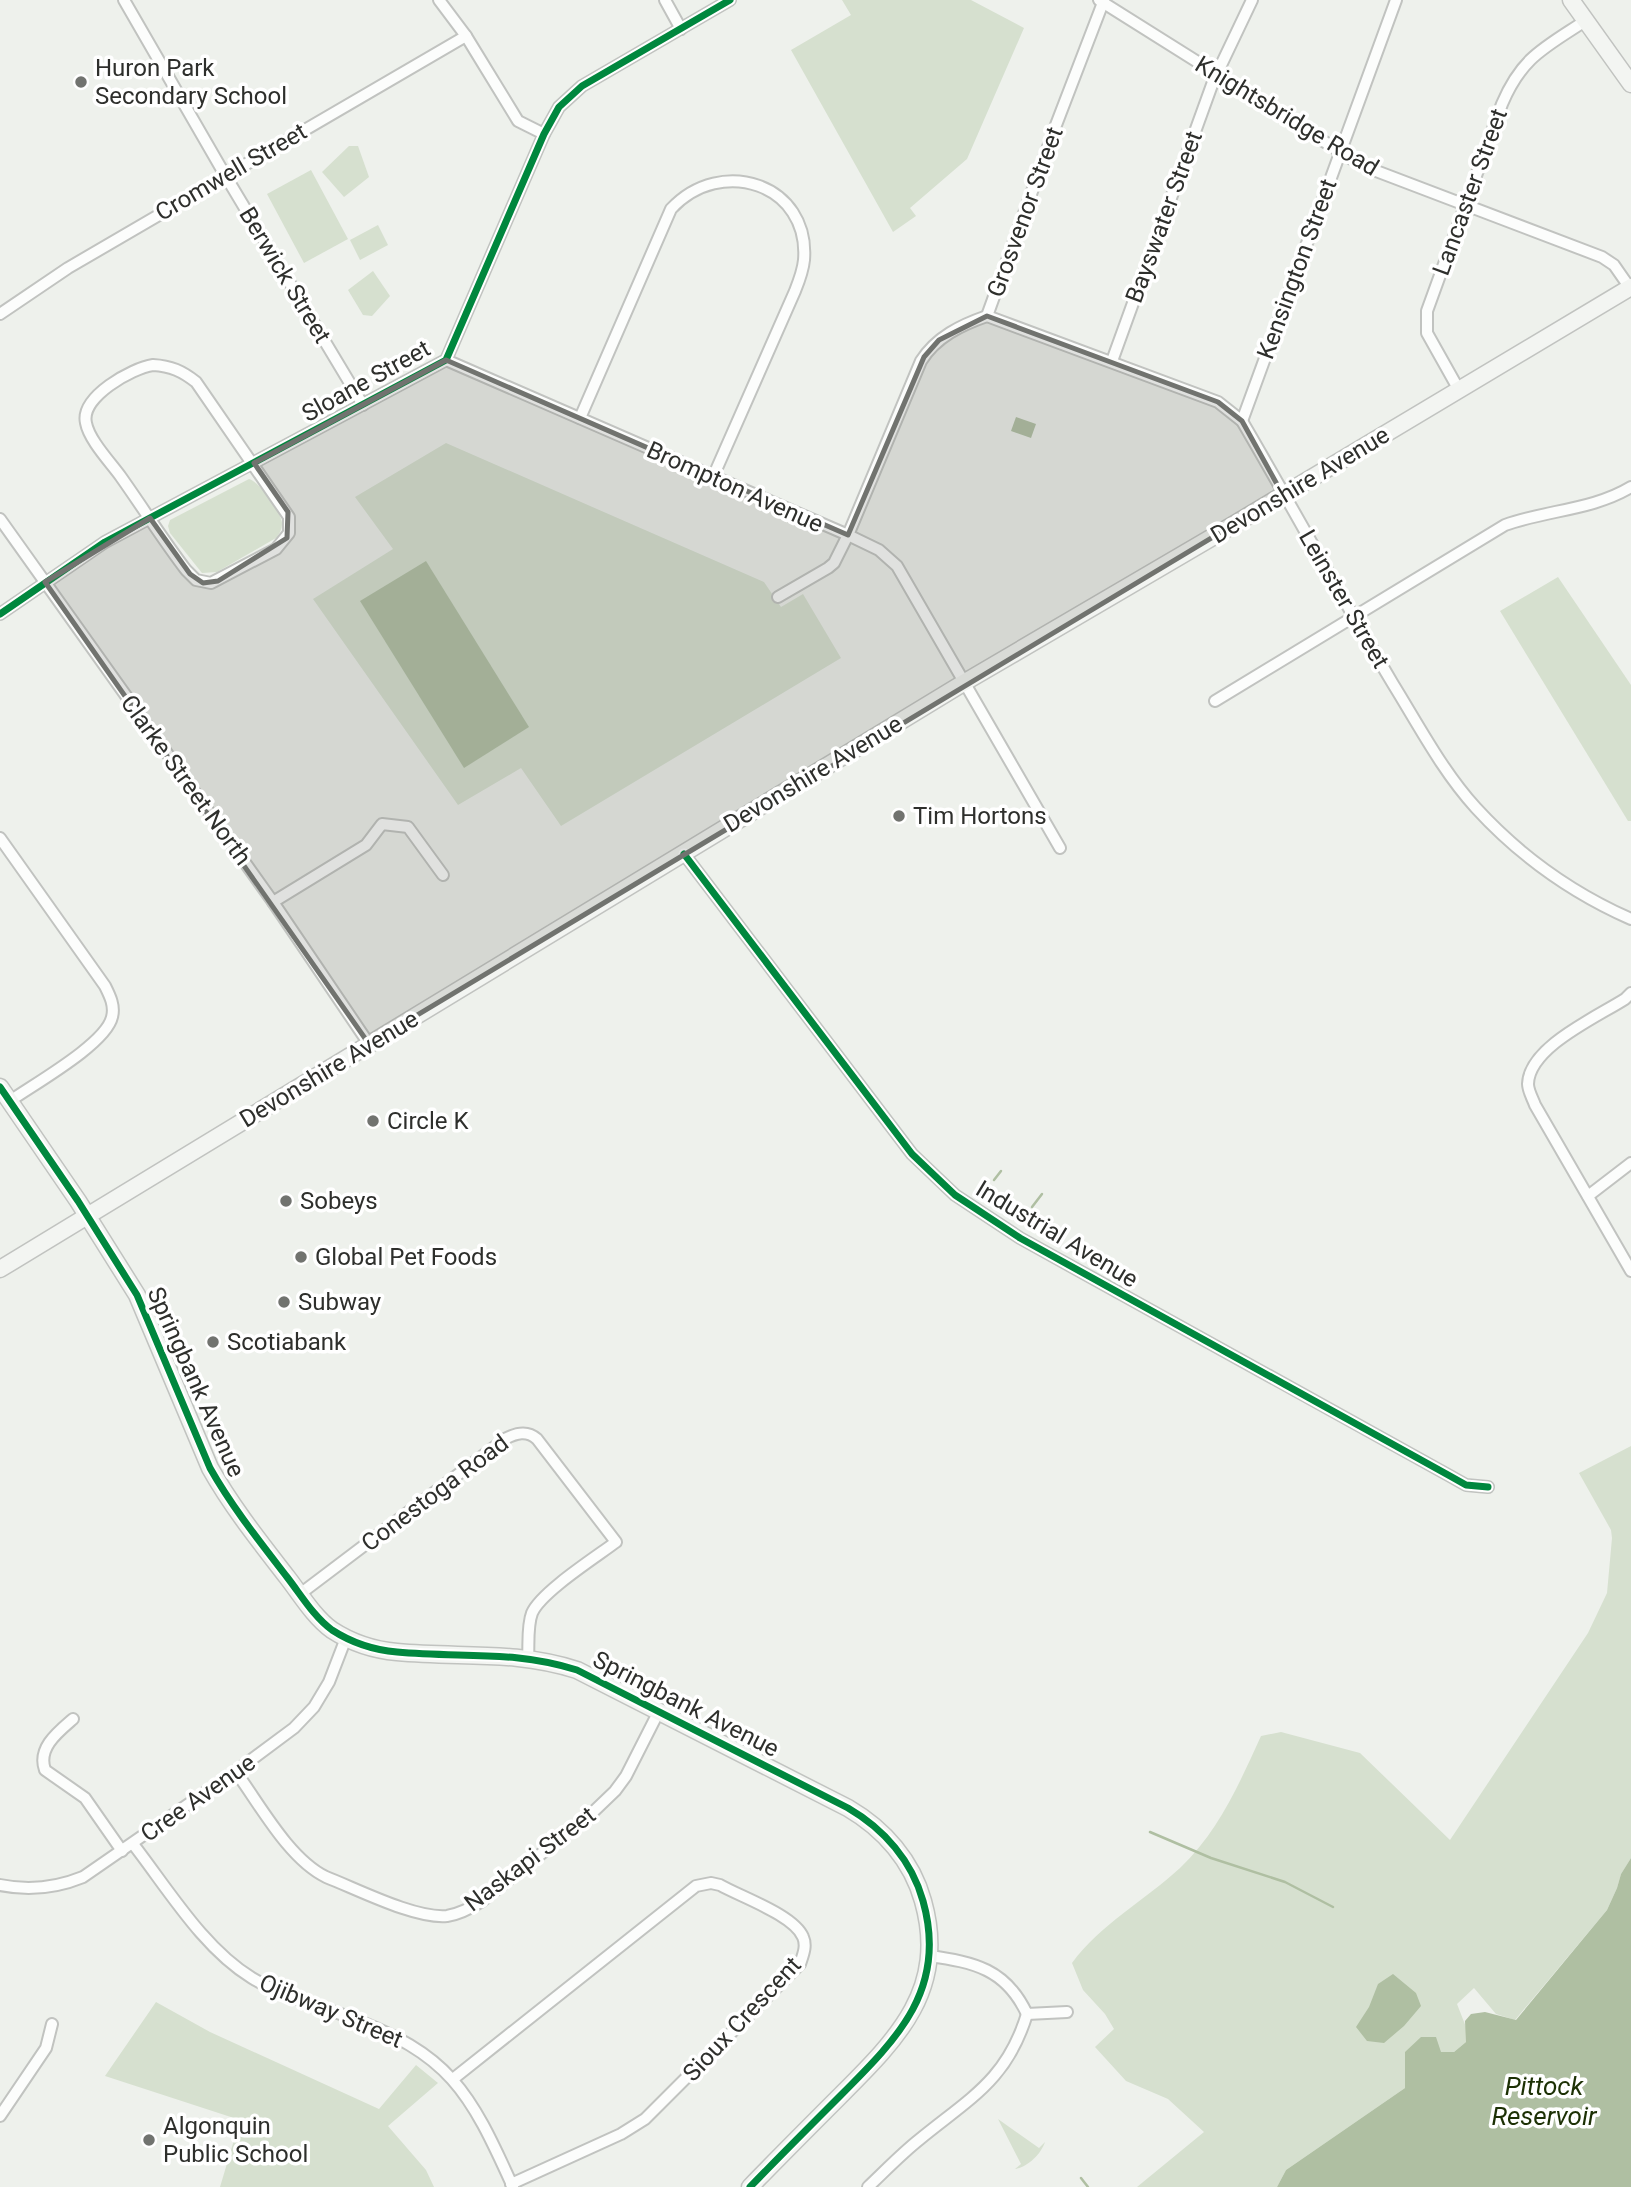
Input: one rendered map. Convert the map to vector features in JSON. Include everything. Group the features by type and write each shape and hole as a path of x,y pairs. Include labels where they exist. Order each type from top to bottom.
{"main road":[{"path":"1571,0 1631,84"},
{"name":"Devonshire Avenue","path":"0,1269 965,682 1631,287"},
{"name":"Springbank Avenue","path":"0,1087 88,1215 142,1305 216,1479 324,1623 368,1647 397,1652 528,1658 577,1670 848,1808 884,1835 906,1862 918,1886 927,1919 929,1956 920,1994 900,2032 877,2059 750,2187"}],"street":[{"name":"Berwick Street","path":"124,0 363,405"},
{"path":"439,0 466,36 518,121 544,134"},
{"path":"665,0 681,29"},
{"name":"Sloane Street","path":"0,614 105,542 446,360 544,134 559,107 575,91 730,0"},
{"path":"1217,74 1252,0"},
{"name":"Kensington Street","path":"1242,421 1396,0"},
{"name":"Knightsbridge Road","path":"1102,1 1340,152 1382,175 1602,257 1614,265 1631,287"},
{"name":"Grosvenor Street","path":"779,597 834,563 924,356 939,340 971,321 987,316 1102,1"},
{"name":"Lancaster Street","path":"1459,390 1431,343 1425,323 1427,311 1515,76 1530,58 1585,21"},
{"name":"Cromwell Street","path":"0,314 58,274 466,36"},
{"name":"Bayswater Street","path":"1112,361 1217,74"},
{"path":"580,418 671,209 687,194 713,182 740,180 765,188 779,198 797,223 804,249 804,262 795,291 713,477"},
{"name":"Leinster Street","path":"987,316 1218,402 1242,421 1353,616 1433,750 1459,788 1525,855 1562,883 1631,919"},
{"name":"Brompton Avenue","path":"446,360 879,550 897,566 1060,848"},
{"path":"153,365 172,367 184,372 206,395 254,463 288,512 289,533 276,549 218,581 203,583 190,575 90,433 85,423 86,409 96,396 135,370 153,365"},
{"path":"1215,701 1505,525 1602,502 1631,487"},
{"name":"Clarke Street North","path":"0,519 273,902 369,1044"},
{"path":"273,902 366,845 382,824 408,827 443,875"},
{"path":"0,838 105,986 114,1007 108,1027 98,1039 10,1101"},
{"name":"Industrial Avenue","path":"684,854 912,1154 955,1195 1020,1238 1466,1485 1488,1487"},
{"path":"1631,993 1544,1051 1530,1072 1528,1086 1535,1105 1631,1271"},
{"path":"1588,1196 1631,1163"},
{"name":"Conestoga Road","path":"300,1594 505,1439 520,1433 531,1435 537,1439 616,1542 549,1593 536,1607 530,1623 528,1658"},
{"name":"Cree Avenue","path":"0,1885 31,1889 66,1883 91,1872 236,1772 294,1728 314,1707 331,1678 346,1637"},
{"name":"Naskapi Street","path":"236,1772 295,1852 314,1869 326,1877 417,1912 446,1916 461,1913 481,1902 600,1807 626,1776 659,1711"},
{"path":"73,1718 53,1737 42,1756 45,1770 85,1798 122,1851"},
{"name":"Ojibway Street","path":"133,1844 204,1935 234,1966 267,1986 401,2039 426,2054 453,2079 477,2112 512,2185"},
{"name":"Sioux Crescent","path":"453,2079 696,1886 711,1883 720,1885 792,1922 803,1936 804,1949 800,1964 645,2119 621,2134 512,2185"},
{"path":"868,2187 907,2149 964,2106 995,2077 1015,2046 1027,2014 1018,1997 1007,1985 981,1966 929,1956"},
{"path":"1027,2014 1067,2012"},
{"path":"0,2116 46,2048 52,2024"}],"highlighted area":[{"path":"987,316 1218,402 1242,421 1283,495 369,1044 45,582 150,518 190,574 203,583 218,581 287,538 288,512 254,463 446,360 848,535 924,357 939,340"}],"shaded area":[{"path":"842,0 971,0 1024,28 967,159 910,208 916,216 893,232 791,50 851,15"},
{"path":"349,146 358,146 369,177 344,197 322,172"},
{"path":"311,170 348,239 304,263 267,194"},
{"path":"378,225 388,245 360,260 350,240"},
{"path":"373,271 390,296 372,316 363,315 348,290"},
{"path":"446,443 764,582 781,607 803,594 841,658 561,826 521,768 458,805 313,599 393,549 355,497"},
{"path":"249,479 264,491 278,512 282,523 280,533 276,538 217,572 202,573 170,533 170,520"},
{"path":"1558,577 1631,685 1631,821 1628,821 1500,611"},
{"path":"1631,1446 1631,1858 1621,1874 1607,1910 1515,2020 1496,2014 1474,1988 1457,2004 1466,2027 1466,2042 1454,2052 1405,2052 1405,2088 1286,2170 1277,2187 1137,2187 1204,2132 1168,2099 1126,2081 1095,2047 1114,2029 1105,2014 1083,1990 1072,1963 1096,1936 1194,1854 1227,1806 1261,1736 1281,1732 1360,1753 1450,1840 1588,1633 1607,1593 1611,1530 1579,1473"},
{"path":"156,2002 210,2032 379,2109 416,2065 438,2083 388,2126 426,2170 434,2187 220,2187 240,2120 105,2076"},
{"path":"998,2119 1039,2148 1045,2142 1029,2163 1015,2169 1021,2164"}],"water":[{"path":"1016,417 1036,424 1031,438 1011,431"},
{"path":"426,561 529,727 464,768 360,601"},
{"name":"Pittock Reservoir","path":"1631,1858 1631,2187 1277,2187 1286,2170 1405,2088 1405,2052 1421,2037 1436,2037 1441,2052 1454,2052 1466,2042 1465,2021 1471,2014 1485,2012 1516,2020 1607,1910 1621,1874"},
{"path":"1393,1974 1416,1993 1421,2006 1404,2026 1384,2043 1367,2041 1356,2027 1369,2007 1378,1984"}],"waterway":[{"path":"994,1180 1001,1171"},
{"path":"1032,1207 1042,1194"},
{"path":"1150,1832 1211,1858 1285,1882 1333,1907"},
{"path":"1081,2178 1088,2187"}],"cycle path":[{"path":"0,614 105,542 446,360 544,134 559,107 582,86 730,0"},
{"path":"684,854 912,1154 955,1195 1020,1238 1466,1485 1488,1487"},
{"path":"0,1087 78,1201 137,1295 210,1468 237,1510 325,1625 347,1639 380,1650 509,1657 577,1670 848,1808 885,1836 904,1860 918,1886 929,1932 929,1961 923,1986 912,2010 881,2054 750,2187"}],"place":[{"name":"Huron Park Secondary School","path":"81,82"},
{"name":"Tim Hortons","path":"899,816"},
{"name":"Circle K","path":"373,1121"},
{"name":"Sobeys","path":"286,1201"},
{"name":"Global Pet Foods","path":"301,1257"},
{"name":"Subway","path":"284,1302"},
{"name":"Scotiabank","path":"213,1342"},
{"name":"Algonquin Public School","path":"149,2140"}]}
